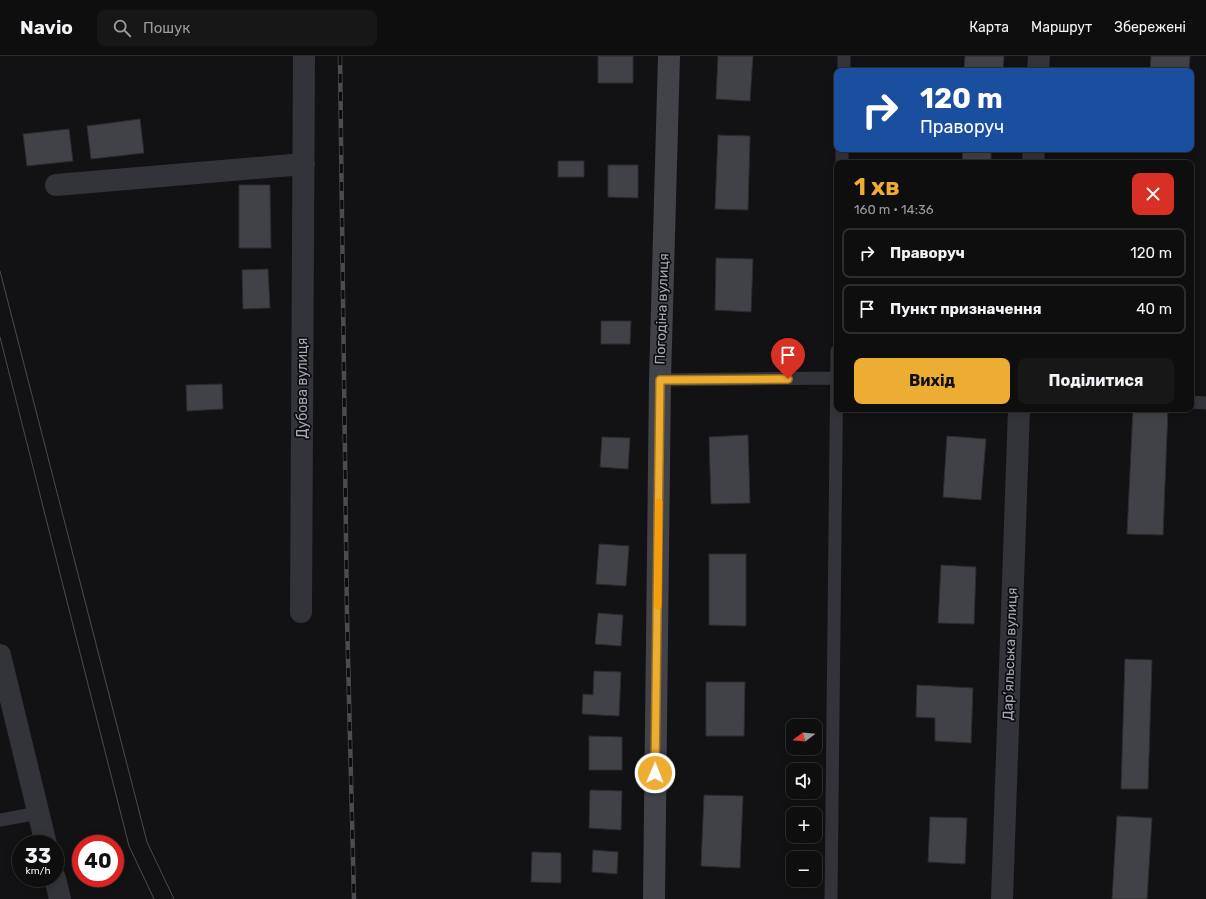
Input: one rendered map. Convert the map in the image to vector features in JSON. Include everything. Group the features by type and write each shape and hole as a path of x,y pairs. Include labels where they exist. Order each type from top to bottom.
{"street":[{"name":"Дубова вулиця","path":"301,612 304,56"},
{"name":"Погодіна вулиця","path":"654,899 660,380 669,56"},
{"path":"1038,68 1039,56"},
{"path":"56,185 304,164"},
{"name":"Дар’яльська вулиця","path":"1002,899 1019,412"},
{"path":"0,655 44,835"},
{"path":"57,887 60,899"}],"lane":[{"path":"844,56 844,68"},
{"path":"660,380 834,378"},
{"path":"1194,402 1206,403"},
{"path":"831,899 837,412"},
{"path":"0,820 38,813"}],"building":[{"path":"598,56 633,56 633,83 598,83"},
{"path":"718,56 753,56 750,101 716,99"},
{"path":"965,56 1004,56 1003,68 964,68"},
{"path":"1151,56 1190,56 1189,68 1150,68"},
{"path":"140,119 144,153 91,159 87,126"},
{"path":"69,129 73,161 27,166 23,134"},
{"path":"718,135 750,136 748,210 715,209"},
{"path":"963,152 991,152 991,160 962,160"},
{"path":"558,161 584,161 584,177 558,177"},
{"path":"608,165 638,165 638,198 608,197"},
{"path":"239,185 270,185 271,248 239,248"},
{"path":"716,258 753,259 751,312 715,310"},
{"path":"268,269 270,308 243,309 242,270"},
{"path":"601,321 631,321 630,344 601,344"},
{"path":"222,384 223,409 187,411 186,385"},
{"path":"1133,412 1168,412 1163,535 1127,534"},
{"path":"748,435 750,503 711,504 709,437"},
{"path":"947,436 986,439 981,500 943,497"},
{"path":"602,437 630,438 628,469 600,467"},
{"path":"599,544 629,546 626,586 596,584"},
{"path":"709,554 746,554 746,626 709,625"},
{"path":"941,565 976,567 974,624 938,623"},
{"path":"598,613 623,615 621,646 595,644"},
{"path":"1125,659 1152,660 1148,789 1121,789"},
{"path":"594,671 621,672 619,716 582,714 583,694 593,695"},
{"path":"706,682 745,682 744,736 706,736"},
{"path":"917,685 973,688 971,743 935,741 935,718 916,717"},
{"path":"589,736 622,737 622,770 589,770"},
{"path":"590,790 622,791 621,830 589,828"},
{"path":"704,795 743,796 740,868 701,866"},
{"path":"1117,816 1152,818 1147,899 1112,899"},
{"path":"930,817 967,818 965,864 928,862"},
{"path":"593,850 618,852 617,874 592,872"},
{"path":"532,852 561,853 561,883 531,882"}],"tram line":[{"path":"0,271 147,842 174,899"},
{"path":"0,337 129,846 154,899"}],"railway":[{"path":"340,56 347,617 354,899"}],"slow traffic":[{"path":"658,606 659,502"}],"route":[{"path":"655,773 660,380 788,379"}]}
